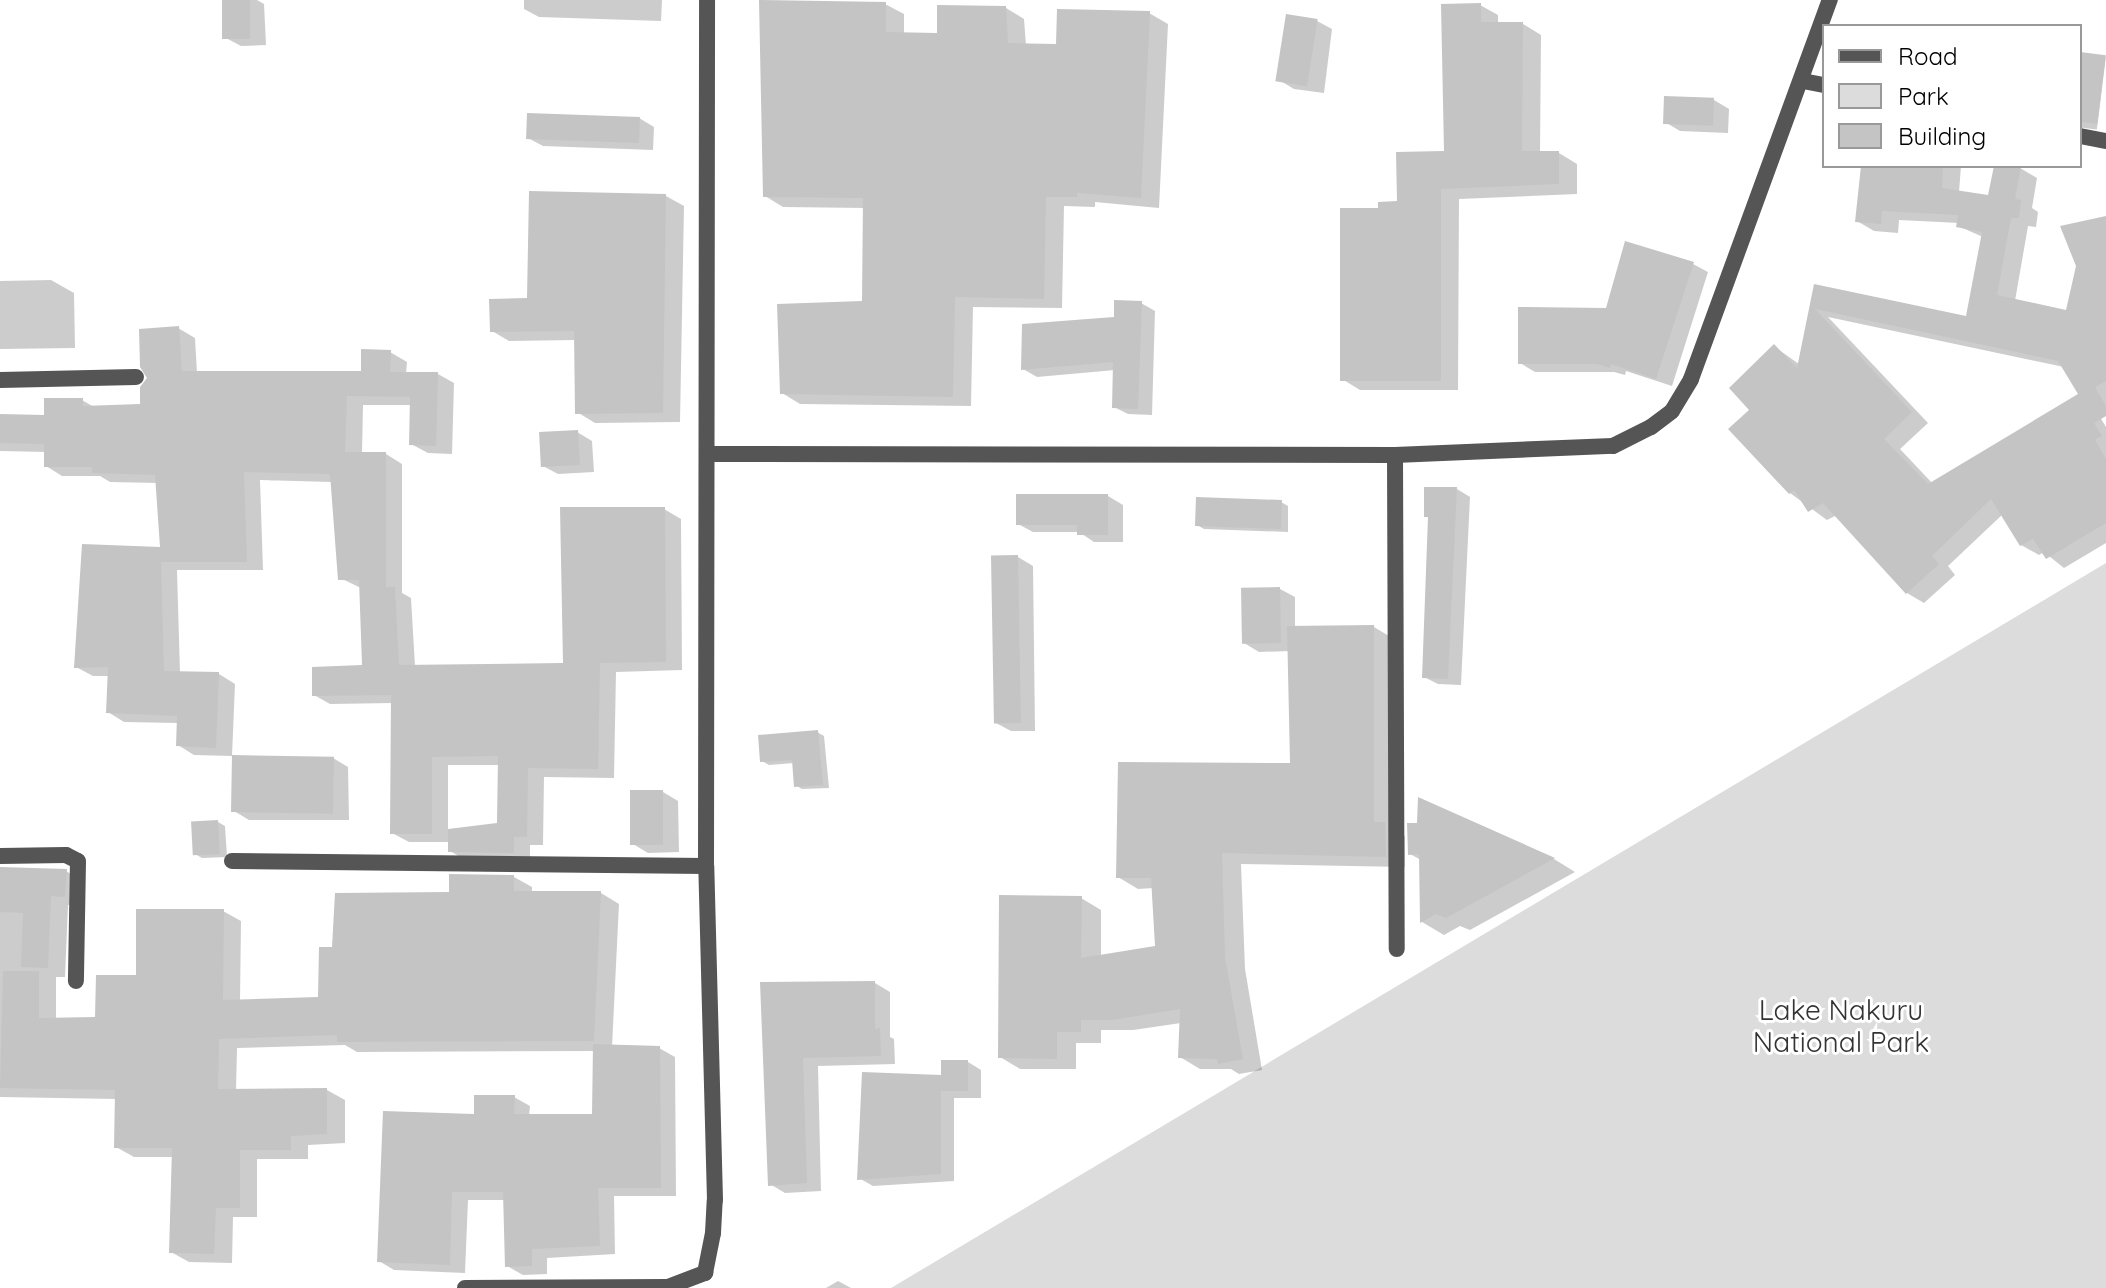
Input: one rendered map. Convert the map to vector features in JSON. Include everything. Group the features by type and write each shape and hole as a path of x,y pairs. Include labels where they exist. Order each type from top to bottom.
{"street":[{"path":"465,1288 668,1287 705,1273 715,1200 706,866 707,0"},
{"path":"707,454 1395,455 1613,446 1651,427 1672,411 1691,379 1803,81 1830,0"},
{"path":"1803,81 1822,85"},
{"path":"2082,136 2106,141"},
{"path":"0,380 136,377"},
{"path":"1395,455 1397,949"},
{"path":"0,856 66,855 78,861 76,981"},
{"path":"232,861 706,866"}],"green space":[{"name":"Lake Nakuru National Park","path":"2106,563 2106,1288 891,1288"}],"building":[{"path":"222,0 250,0 250,39 222,39"},
{"path":"759,0 886,2 886,32 937,33 937,5 1006,6 1008,43 1056,44 1057,9 1150,11 1141,198 1077,193 1077,197 1046,197 1044,299 955,297 953,397 780,394 777,304 862,301 863,198 763,197"},
{"path":"1481,3 1481,22 1523,22 1522,151 1559,151 1559,184 1441,189 1441,381 1340,381 1340,208 1378,208 1378,202 1397,201 1396,152 1444,151 1441,4"},
{"path":"1286,14 1318,19 1307,86 1275,81"},
{"path":"2082,52 2106,55 2097,124 2082,122"},
{"path":"1664,96 1714,98 1713,126 1663,124"},
{"path":"527,113 640,117 639,143 526,139"},
{"path":"1861,168 1943,168 1942,188 1988,195 1994,168 2021,168 2015,199 2021,200 2019,218 2011,218 1997,295 2066,310 2076,266 2060,226 2106,216 2106,381 2095,387 2106,406 2106,416 2094,423 2102,436 2095,440 2106,459 2106,523 2046,559 2033,539 2020,546 1991,499 1932,556 1939,564 1906,594 1823,503 1808,512 1794,490 1789,494 1728,429 1749,410 1729,388 1774,344 1797,368 1814,284 1966,316 1982,232 1956,227 1958,215 1882,211 1881,224 1855,222","holes":["1815,309 2058,361 2078,394 1928,484 1884,439 1912,412"]},
{"path":"529,191 666,194 663,413 575,414 574,331 490,332 489,299 527,298"},
{"path":"1625,241 1694,262 1656,379 1611,364 1610,368 1597,364 1518,364 1518,307 1606,308"},
{"path":"1114,300 1142,301 1138,409 1112,408 1113,362 1021,370 1022,324 1114,317"},
{"path":"179,326 182,371 361,371 361,349 391,350 390,372 438,372 436,446 409,445 410,397 347,396 345,452 386,452 386,587 395,587 399,665 563,663 560,507 665,507 666,662 600,663 598,769 528,768 527,837 514,837 514,853 448,852 448,829 497,823 498,756 432,757 432,834 390,834 391,695 312,696 312,667 362,665 359,580 338,580 330,474 244,472 247,562 161,562 164,671 219,672 216,748 176,746 177,716 106,713 108,667 74,668 82,544 160,547 155,475 92,473 92,467 44,467 44,444 0,443 0,414 44,415 44,398 83,398 83,406 140,404 140,387 147,378 140,367 139,329"},
{"path":"578,430 580,465 541,467 539,432"},
{"path":"1424,487 1457,487 1448,679 1422,678 1428,517 1424,517"},
{"path":"1016,494 1108,494 1108,535 1077,535 1077,525 1016,525"},
{"path":"1196,497 1282,500 1281,529 1195,526"},
{"path":"991,555 1018,555 1021,723 994,723"},
{"path":"1280,587 1281,643 1242,644 1241,588"},
{"path":"1374,625 1374,822 1385,822 1386,857 1222,853 1225,957 1243,1059 1218,1064 1217,1059 1178,1058 1180,1009 1112,1020 1081,1020 1081,1032 1057,1032 1057,1059 998,1058 999,895 1082,896 1081,958 1155,946 1151,878 1116,878 1118,762 1290,763 1287,626"},
{"path":"818,730 823,785 794,787 792,760 760,762 758,735"},
{"path":"232,755 334,757 333,814 231,812"},
{"path":"630,790 663,790 663,845 630,845"},
{"path":"1418,797 1555,858 1446,918 1436,914 1420,923 1419,854 1408,855 1407,823 1417,823"},
{"path":"218,820 220,854 193,855 191,821"},
{"path":"0,867 67,869 65,897 51,896 48,968 21,967 23,913 0,912"},
{"path":"449,874 514,875 514,891 601,891 594,1041 337,1042 337,1035 219,1039 218,1089 327,1088 327,1134 291,1136 291,1150 240,1150 240,1208 216,1208 214,1254 169,1253 172,1148 114,1148 115,1090 0,1088 3,971 39,971 39,1018 95,1017 96,975 136,975 136,909 224,909 223,1000 318,997 319,947 332,947 335,893 449,892"},
{"path":"875,981 875,1029 880,1028 881,1056 803,1058 807,1183 768,1186 760,982"},
{"path":"593,1044 660,1046 661,1188 598,1188 600,1246 532,1249 532,1266 505,1267 503,1192 452,1192 450,1265 377,1262 383,1111 474,1114 474,1095 515,1095 514,1114 592,1114"},
{"path":"941,1060 968,1060 968,1091 941,1091 941,1174 857,1180 862,1072 941,1075"}]}
